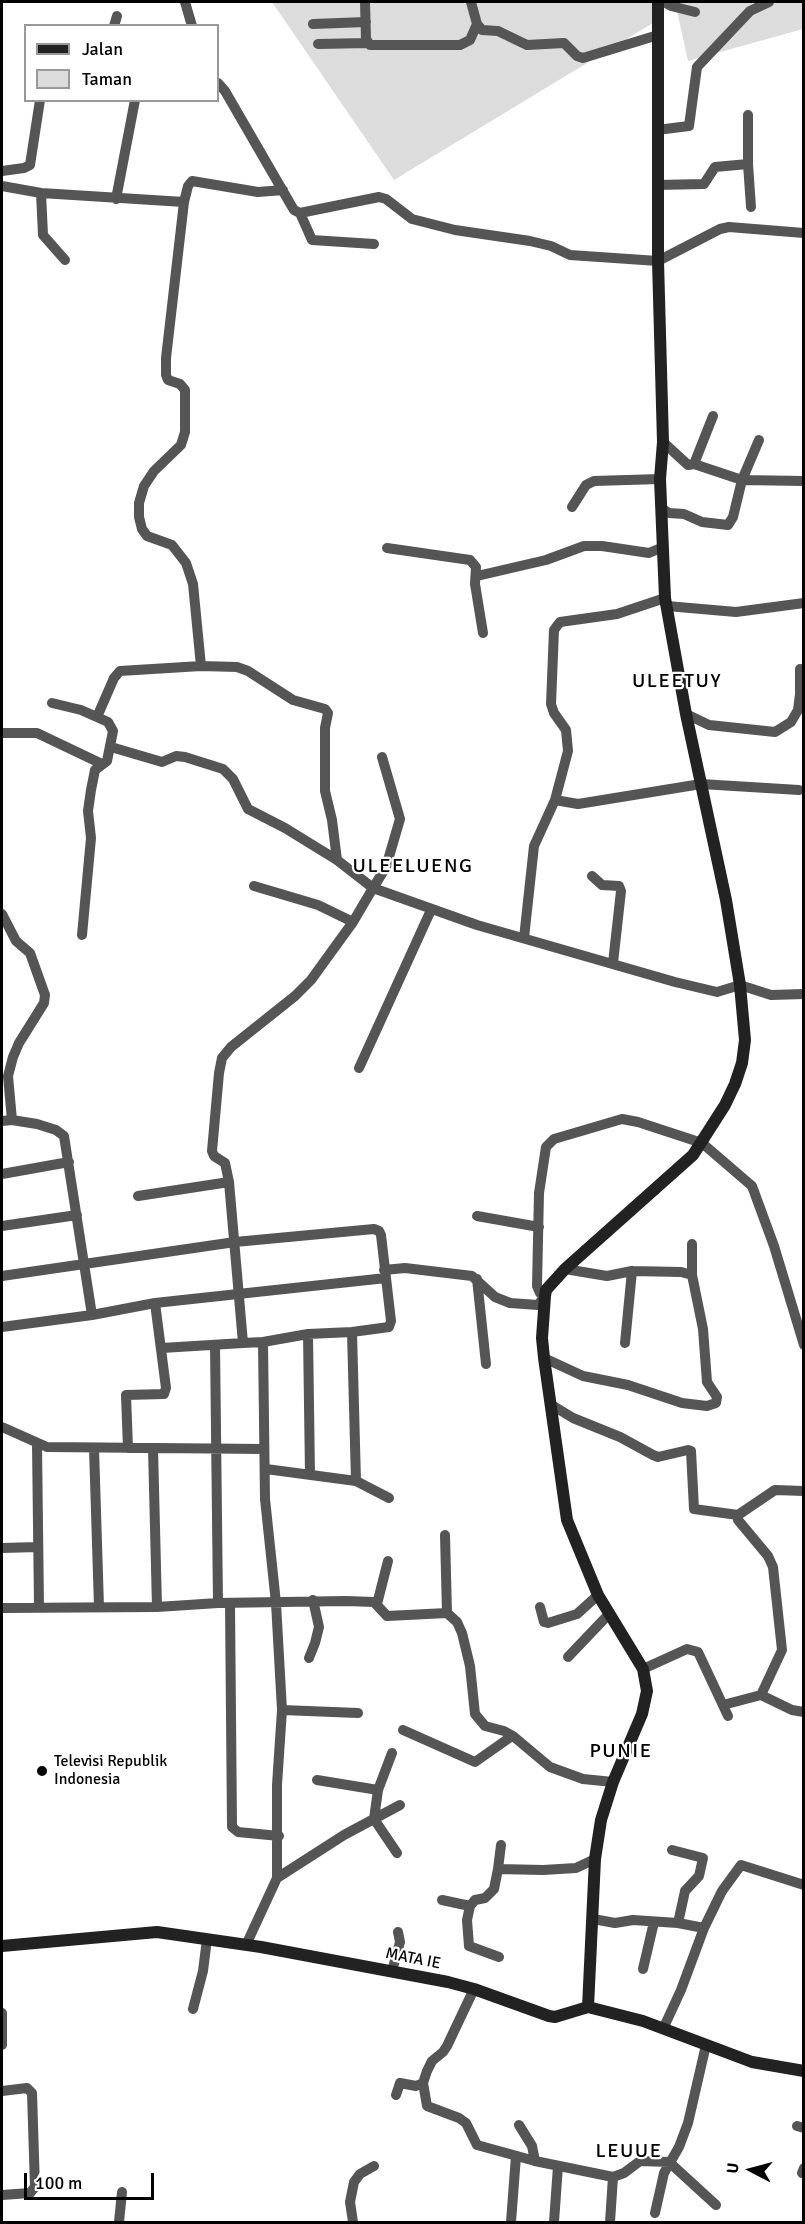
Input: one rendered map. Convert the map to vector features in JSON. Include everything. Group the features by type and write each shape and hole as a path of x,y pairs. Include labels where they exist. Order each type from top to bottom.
{"street":[{"path":"184,2 191,24"},
{"path":"365,2 368,43"},
{"path":"471,2 477,24 482,30 498,31 527,45 564,43 579,58 658,35"},
{"path":"2,1327 92,1315 155,1303 385,1274 405,1268 468,1275 477,1279 495,1297 510,1303 538,1305 545,1293 566,1269 686,1162 702,1143 725,1105 742,1063 745,1040 740,985 726,900 686,714 666,602 660,479 663,442 657,185 658,2"},
{"path":"664,2 695,12"},
{"path":"657,130 688,127 697,67 750,10 769,2"},
{"path":"313,24 366,22"},
{"path":"318,44 460,45 470,40 477,24"},
{"path":"219,84 294,210 300,213 379,197 386,199 412,219 455,230 530,241 551,246 570,255 658,261 720,229 729,227 804,233"},
{"path":"2,171 30,165 40,102"},
{"path":"116,198 135,102"},
{"path":"748,115 751,207"},
{"path":"657,185 704,184 716,166 748,164"},
{"path":"201,666 193,584 186,563 172,545 147,536 142,529 139,517 139,503 144,486 159,465 181,445 185,432 185,390 180,384 168,380 166,375 184,202 188,186 192,181 258,192 283,190"},
{"path":"2,186 41,193 184,202"},
{"path":"41,193 43,235 65,260"},
{"path":"300,213 312,240 374,244"},
{"path":"694,464 713,416"},
{"path":"661,508 669,513 684,514 702,522 728,525 732,522 742,480 759,440"},
{"path":"663,442 688,465 694,464 742,480 804,481"},
{"path":"572,507 586,485 594,481 660,479"},
{"path":"477,576 546,560 584,546 602,546 649,553 663,547"},
{"path":"387,548 467,559 476,567 475,584 483,633"},
{"path":"524,938 534,846 555,800 568,751 566,730 554,713 551,704 555,627 560,622 616,614 666,602 736,612 804,603"},
{"path":"97,717 114,678 120,671 226,665 248,671 293,699 327,711 325,791 332,820 337,860"},
{"path":"686,714 709,725 775,732 791,722 798,710 800,669"},
{"path":"52,703 81,710 108,722 112,727 111,747 107,761 94,773 88,811 91,838 82,935"},
{"path":"2,733 37,733 102,764"},
{"path":"111,747 162,762 176,756 185,757 223,769 233,779 248,808 337,860 373,888 431,910 665,980 717,992 740,985 771,995 804,994"},
{"path":"243,1343 235,1242 225,1163 214,1156 212,1151 222,1058 231,1047 304,988 353,922 386,867 399,819 382,757"},
{"path":"555,800 578,804 701,784 799,790"},
{"path":"592,876 602,885 619,886 621,891 613,963"},
{"path":"254,886 318,905 353,922"},
{"path":"359,1068 431,910"},
{"path":"2,914 16,941 30,953 45,995 44,1003 19,1043 5,1075 7,1121 37,1124 60,1132 64,1136 92,1315"},
{"path":"545,1293 540,1293 537,1286 542,1163 546,1148 555,1138 622,1119 662,1128 702,1143 752,1186 774,1246 804,1346"},
{"path":"2,1174 69,1162"},
{"path":"138,1196 228,1182"},
{"path":"2,1226 77,1215"},
{"path":"477,1216 539,1227"},
{"path":"2,1276 235,1242 377,1230 381,1235 391,1325 388,1328 308,1334 263,1342 162,1348"},
{"path":"544,1358 583,1376 628,1385 682,1403 700,1406 715,1405 717,1398 707,1382 703,1329 692,1275 692,1244"},
{"path":"566,1269 607,1276 632,1271 681,1272 692,1275"},
{"path":"625,1343 632,1271"},
{"path":"477,1279 486,1364"},
{"path":"545,1293 542,1338 567,1520 598,1595 643,1669 647,1691 645,1702 613,1782 601,1820 595,1859 588,2007 643,2022 752,2062 804,2071"},
{"path":"128,1448 125,1396 166,1392 155,1303"},
{"path":"352,1332 356,1481"},
{"path":"308,1334 310,1475"},
{"path":"253,1946 277,1878 282,1710 276,1603 266,1499 263,1342"},
{"path":"215,1345 218,1603"},
{"path":"550,1404 573,1418 620,1437 653,1455 691,1451 694,1509 738,1515 775,1490 804,1491"},
{"path":"2,1427 47,1447 264,1449"},
{"path":"37,1444 39,1607"},
{"path":"94,1448 99,1607"},
{"path":"153,1448 156,1606"},
{"path":"266,1469 356,1481 389,1498"},
{"path":"738,1515 738,1520 768,1556 775,1576 782,1650 761,1695"},
{"path":"445,1535 447,1613 457,1623 462,1633 470,1666 475,1714 485,1726 512,1736 550,1767 583,1779 613,1782"},
{"path":"2,1548 38,1547"},
{"path":"377,1604 388,1562"},
{"path":"540,1607 544,1622 548,1623 577,1614 598,1595"},
{"path":"309,1658 319,1627 314,1600"},
{"path":"2,1608 276,1603 314,1600 369,1602 377,1604 387,1616 447,1613"},
{"path":"230,1603 232,1827 238,1832 279,1836"},
{"path":"568,1657 609,1614"},
{"path":"643,1669 687,1649 698,1652 728,1716"},
{"path":"723,1705 761,1695 792,1710 804,1712"},
{"path":"282,1710 358,1713"},
{"path":"403,1730 475,1762 512,1736"},
{"path":"392,1753 378,1790 374,1819 397,1853"},
{"path":"317,1780 378,1790"},
{"path":"277,1878 344,1835 400,1805"},
{"path":"499,1957 480,1952 469,1946 467,1920 470,1906 475,1900 485,1898 494,1890 501,1845"},
{"path":"672,1850 703,1858 699,1876 685,1891 678,1923"},
{"path":"498,1869 576,1868 595,1859"},
{"path":"663,2030 704,1928 722,1891 741,1865 804,1885"},
{"path":"442,1900 470,1906"},
{"path":"593,1919 615,1923 633,1920 678,1923 704,1928"},
{"path":"643,1969 654,1922"},
{"name":"MATA IE","path":"2,1946 149,1932 253,1946 392,1971 474,1989 549,2016 555,2017 588,2007"},
{"path":"392,1971 400,1942 398,1932"},
{"path":"193,2009 202,1979 207,1939"},
{"path":"474,1989 447,2046 432,2061 423,2083 427,2106 466,2123 477,2145 535,2161 613,2177 624,2173 640,2161 669,2162 716,2205"},
{"path":"2,2013 2,2045"},
{"path":"655,2213 661,2180 679,2147 688,2123 706,2045"},
{"path":"396,2095 400,2083 416,2086 423,2083"},
{"path":"2,2091 27,2088 32,2093 35,2187 30,2193 2,2195"},
{"path":"519,2125 532,2146 535,2161"},
{"path":"511,2223 516,2156"},
{"path":"352,2223 350,2202 354,2182 360,2174 374,2166"},
{"path":"554,2223 558,2166"},
{"path":"610,2223 613,2177"},
{"path":"118,2223 123,2192"}],"green space":[{"path":"272,2 654,2 658,20 394,180"},
{"path":"675,2 803,2 803,29 688,61"}],"place":[{"name":"Televisi Republik Indonesia","path":"42,1771"}],"district":[{"name":"ULEETUY","path":"677,682"},
{"name":"ULEELUENG","path":"413,867"},
{"name":"PUNIE","path":"621,1752"},
{"name":"LEUUE","path":"629,2152"}]}
